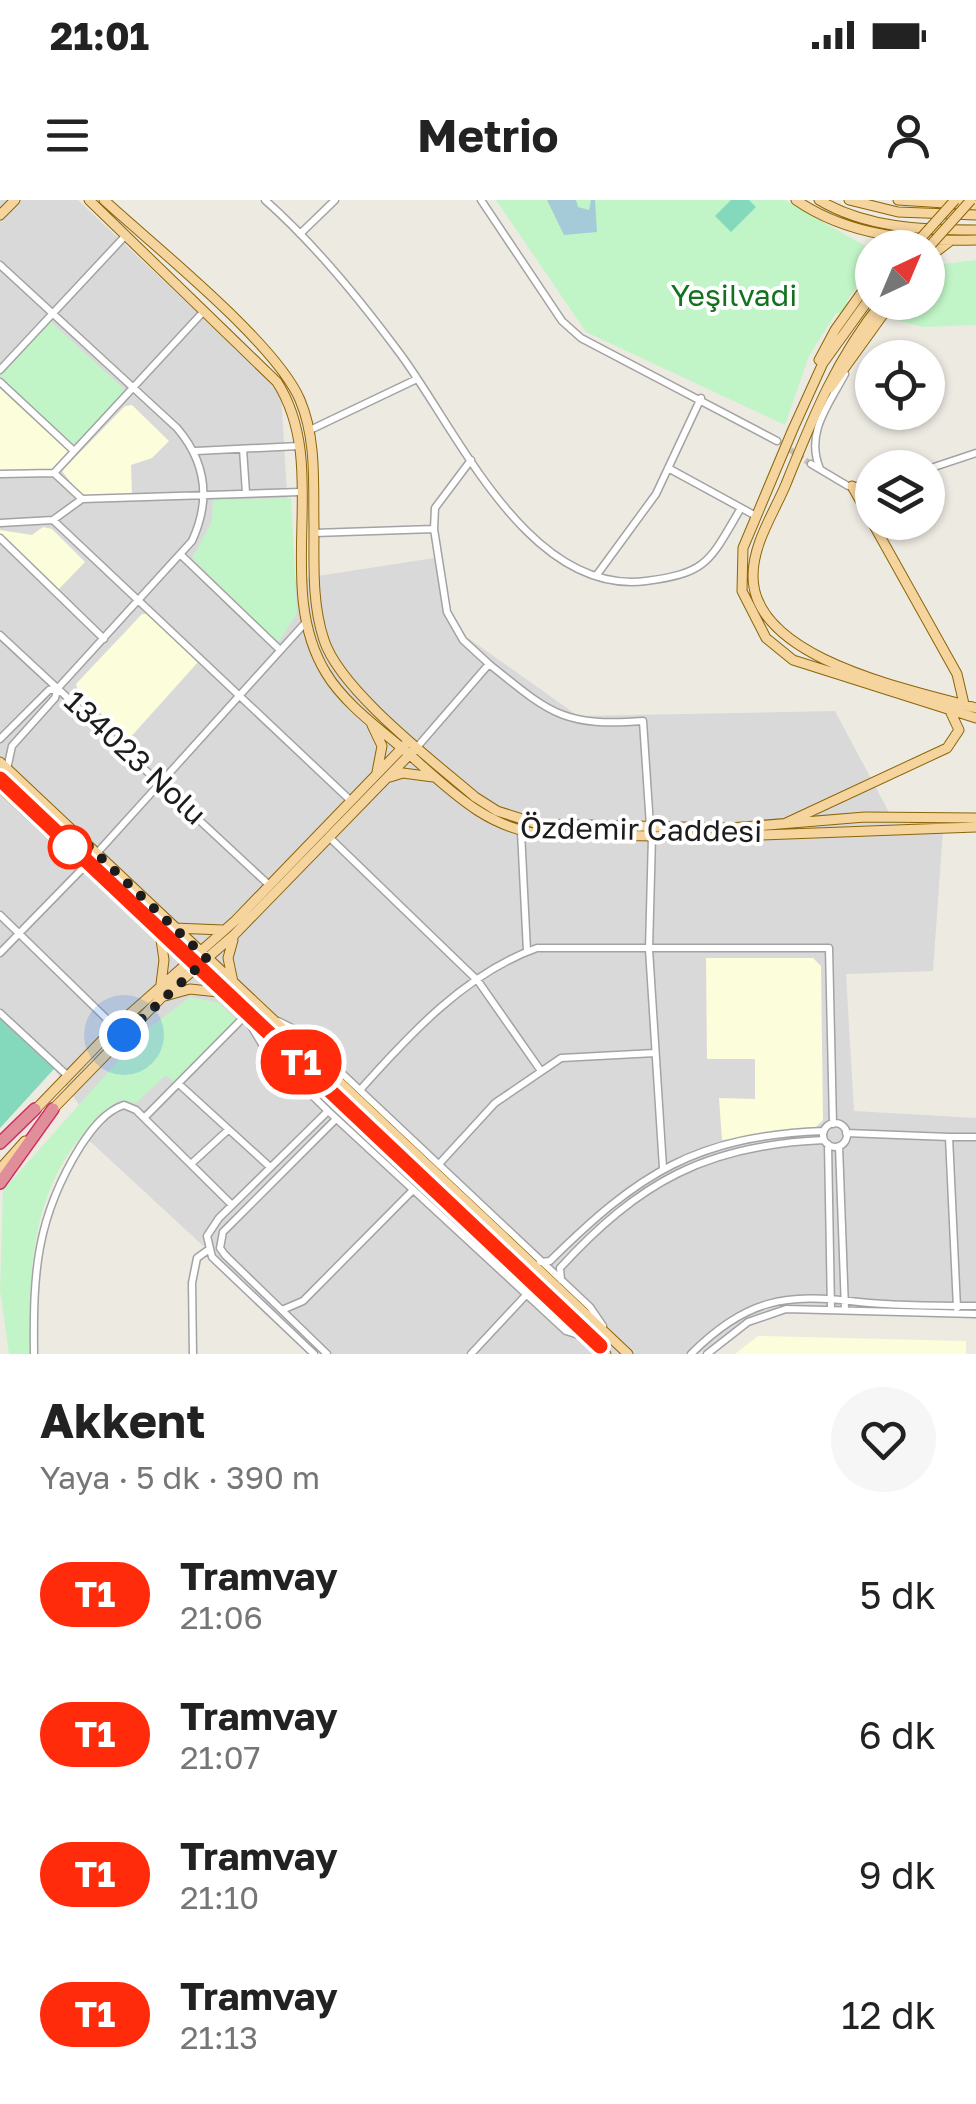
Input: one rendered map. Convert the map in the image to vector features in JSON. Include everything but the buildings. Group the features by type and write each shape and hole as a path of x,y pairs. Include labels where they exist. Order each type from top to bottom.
{"highway":[{"path":"0,1184 53,1108"},
{"path":"0,1146 35,1109"}],"main road":[{"path":"0,215 15,200"},
{"name":"Özdemir Caddesi","path":"88,200 277,382 292,414 299,446 306,622 324,670 368,718 485,816 521,832 976,827"},
{"name":"Özdemir Caddesi","path":"104,200 268,354 292,385 308,430 315,604 335,666 475,797 519,820 651,831 866,818 976,818"},
{"path":"819,200 847,215 882,224 976,230"},
{"path":"849,200 898,212 974,206"},
{"path":"898,200 974,206"},
{"path":"928,230 954,200"},
{"path":"801,202 844,226 863,230"},
{"path":"945,232 974,206"},
{"path":"945,240 976,240"},
{"path":"945,245 951,241"},
{"path":"801,411 808,382 834,330 855,301"},
{"path":"855,316 841,334 801,411 744,548 742,592 766,638 792,660 976,718"},
{"path":"868,320 852,340 814,411 760,541 753,574 764,612 780,633 806,652 976,708"},
{"path":"814,411 878,320"},
{"path":"852,486 957,674 964,704"},
{"path":"779,826 948,748 958,730 949,711"},
{"path":"368,718 382,746 376,774"},
{"path":"35,1109 115,1027 204,956 329,837 387,778 414,742"},
{"path":"234,985 228,958 230,932 268,884 376,774 406,751"},
{"path":"4,765 628,1354"},
{"path":"387,778 403,773 435,777"},
{"path":"0,787 606,1354"},
{"path":"174,928 230,932"},
{"path":"0,1168 161,992 164,960 160,938"},
{"path":"161,992 219,992"}],"street":[{"path":"265,200 300,234 417,380 520,526 550,554 596,576 627,584 685,576 710,559 741,508"},
{"path":"300,234 335,200"},
{"path":"480,200 572,331 619,361 701,398 777,441"},
{"path":"0,370 126,236"},
{"path":"0,265 134,388 196,452 204,494 201,522 180,554 58,688 55,698 12,746 4,765"},
{"path":"54,474 205,310"},
{"path":"820,469 813,447 815,430 863,339"},
{"path":"308,430 417,380"},
{"path":"0,382 74,451"},
{"path":"596,576 656,494 701,398"},
{"path":"196,452 299,446"},
{"path":"243,448 246,493"},
{"path":"945,464 976,454"},
{"path":"471,460 435,508 434,529 447,612 463,640 553,712 590,725 643,722 651,831 649,949 663,1168"},
{"path":"811,464 852,486"},
{"path":"668,468 758,517"},
{"path":"0,474 54,474 82,498"},
{"path":"0,523 53,520 82,498 300,492"},
{"path":"53,520 350,800"},
{"path":"314,533 434,529"},
{"path":"0,538 104,639"},
{"path":"180,554 279,649"},
{"path":"96,854 306,622"},
{"name":"134023 Nolu","path":"0,635 268,884"},
{"path":"414,742 489,664"},
{"path":"0,740 49,690 58,688"},
{"path":"521,832 527,951"},
{"path":"329,837 478,981 541,1071"},
{"path":"0,952 84,867"},
{"path":"0,915 115,1027"},
{"path":"360,1090 405,1040 478,981 527,951 829,948 833,1124 825,1138 831,1310"},
{"path":"0,1013 68,1076"},
{"path":"266,1015 296,1030 360,1090 590,1307 612,1340"},
{"path":"144,1118 245,1016 266,1048 336,1119 566,1332 589,1338"},
{"path":"438,1164 495,1104 568,1056 655,1053"},
{"path":"180,1085 270,1167"},
{"path":"34,1354 34,1272 41,1227 65,1172 90,1132 118,1107 130,1107 144,1118 232,1205"},
{"path":"193,1354 192,1284 197,1258 208,1250 211,1228 328,1110"},
{"path":"320,1118 329,1126"},
{"path":"327,1354 225,1254 221,1238 282,1170 336,1119"},
{"path":"833,1124 846,1133 976,1137"},
{"path":"191,1164 228,1130"},
{"path":"844,1310 840,1146 846,1133"},
{"path":"539,1262 550,1261 612,1202 663,1168 752,1136 825,1138 840,1146"},
{"path":"949,1137 956,1310"},
{"path":"561,1282 560,1268 618,1210 668,1176 754,1145 825,1138"},
{"path":"282,1310 303,1301 413,1190"},
{"path":"208,1250 314,1354"},
{"path":"550,1261 560,1268"},
{"path":"470,1354 526,1295"},
{"path":"691,1354 743,1312 783,1298 831,1296 956,1310"},
{"path":"296,1324 303,1301"},
{"path":"708,1354 748,1322 786,1309 976,1310"}],"shaded area":[{"path":"0,200 78,200 281,392 292,580 434,558 457,630 578,716 835,711 891,816 943,830 933,971 846,974 854,1111 976,1118 976,1307 768,1311 698,1354 320,1354 67,1120 79,1105 54,1069 0,1019"},
{"path":"0,387 69,451 52,470 0,471"},
{"path":"132,405 169,441 152,458 131,465 132,495 82,497 62,471 125,406"},
{"path":"43,527 52,529 85,562 57,591 0,535 0,530 32,535"},
{"path":"142,614 148,614 199,661 128,740 78,691 76,684"},
{"path":"706,958 813,958 821,966 823,1120 816,1127 722,1140 719,1098 755,1099 755,1059 707,1059"},
{"path":"758,1336 966,1341 966,1354 735,1354"}],"green space":[{"name":"Yeşilvadi","path":"496,200 785,200 855,240 855,289 846,302 855,303 855,315 836,313 809,356 785,425 586,332"},
{"path":"731,200 749,200 756,207 731,232 715,216"},
{"name":"Yeşilvadi","path":"976,260 976,325 923,327 896,320 945,320 945,264"},
{"path":"50,321 126,391 73,446 0,377"},
{"path":"291,498 297,613 278,643 192,558 212,521 213,500"},
{"path":"190,997 219,1003 236,1020 175,1083 166,1075 136,1103 119,1100 90,1126 69,1154 41,1215 31,1282 30,1354 9,1354 0,1290 3,1190 144,1032"},
{"path":"0,1019 54,1069 0,1128"}],"water":[{"path":"547,200 576,200 578,207 589,210 591,200 595,200 597,232 564,235"}],"tunnel":[{"path":"783,445 811,464"}],"tram line":[{"path":"0,775 603,1339"},
{"name":"T1","path":"0,779 600,1346"}],"route":[{"path":"70,847 74,832 207,959 124,1035"}]}
